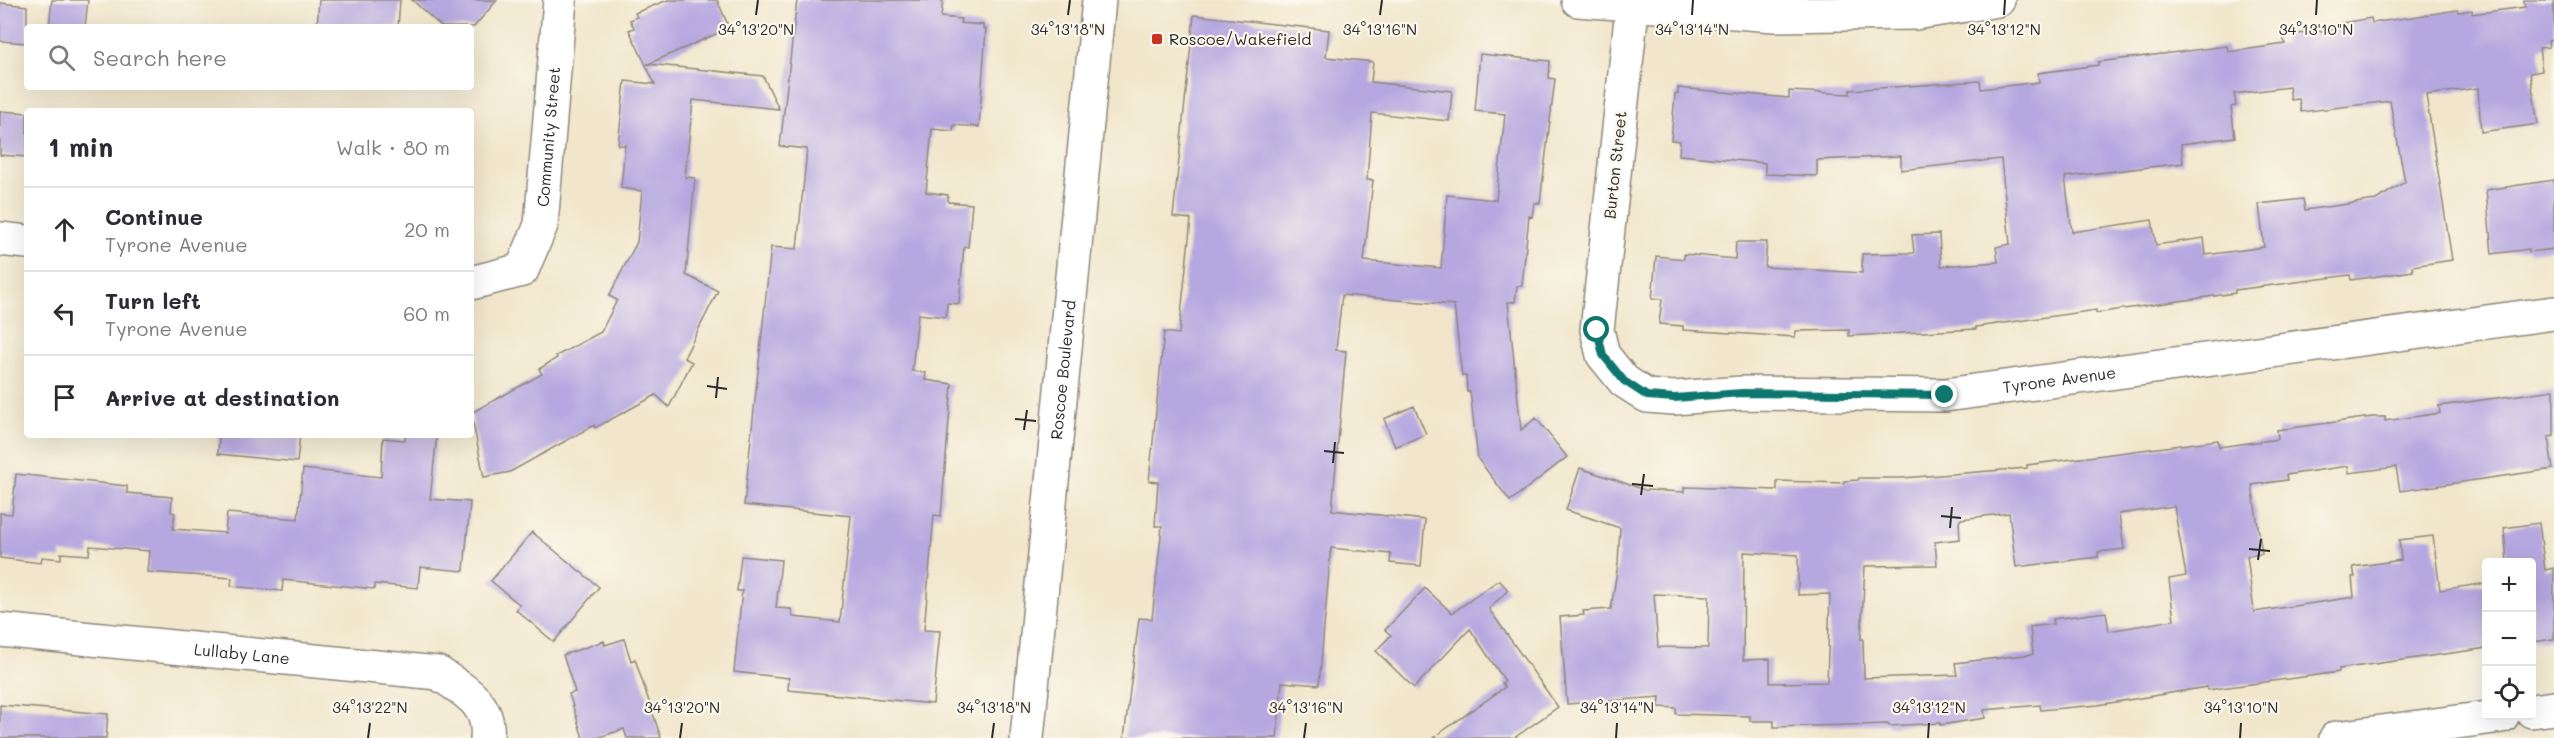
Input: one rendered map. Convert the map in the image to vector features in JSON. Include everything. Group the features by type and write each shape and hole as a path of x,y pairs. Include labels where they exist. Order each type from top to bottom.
{"street":[{"name":"Community Street","path":"474,282 522,270 541,225 560,0"},
{"name":"Roscoe Boulevard","path":"1027,738 1099,0"},
{"path":"1578,0 1773,15 1915,13 1998,0"},
{"name":"Burton Street","path":"1597,330 1632,3"},
{"path":"0,239 24,242"},
{"name":"Tyrone Avenue","path":"1597,330 1603,355 1624,381 1647,396 1674,398 1742,393 1945,395 2554,313"},
{"name":"Lullaby Lane","path":"0,630 438,673 477,699 488,731 487,738"},
{"path":"2536,710 2554,708"},
{"path":"2336,738 2482,719"}],"building":[{"path":"52,0 88,0 85,24 49,24"},
{"path":"319,0 400,0 398,24 317,24"},
{"path":"412,0 497,0 474,27 474,24 439,24"},
{"path":"668,0 717,0 728,25 724,27 725,30 648,64 763,76 779,109 693,100 685,177 695,178 686,275 718,291 684,358 692,362 669,407 656,395 595,428 594,425 510,472 484,477 474,428 474,411 542,374 539,369 557,358 556,356 601,332 617,300 609,296 637,242 642,191 621,188 625,145 618,145 625,81 655,84 629,30 634,28 630,20 637,17 635,13"},
{"path":"797,0 943,0 941,17 961,19 960,23 983,25 983,29 986,29 979,127 954,125 953,131 932,129 926,192 948,195 948,202 972,204 968,247 964,246 959,304 947,303 946,317 918,314 912,371 926,373 925,380 952,384 941,516 934,515 924,630 940,631 933,704 788,690 789,678 734,672 742,591 737,591 741,556 781,560 776,608 791,609 793,617 840,622 851,516 744,505 771,247 797,249 807,149 780,146"},
{"path":"2524,0 2554,0 2554,40 2548,41 2549,47 2539,48 2542,71 2530,73 2538,124 2481,132 2478,88 2426,95 2452,260 2412,266 2413,271 2351,280 2350,275 2235,290 2235,293 2096,313 2096,310 1976,327 1976,329 1849,336 1849,330 1796,331 1795,337 1683,330 1683,326 1659,324 1662,299 1652,299 1656,256 1684,259 1684,254 1735,259 1736,242 1767,242 1765,267 1862,273 1862,254 1914,253 1912,235 1939,234 1941,266 1998,262 1996,247 2010,244 2001,159 1901,170 1901,156 1817,160 1817,176 1765,174 1765,163 1679,155 1680,141 1671,140 1675,94 1678,94 1678,88 1789,98 1789,91 1850,94 1850,90 1980,81 1981,89 2039,82 2038,73 2098,65 2098,62 2227,46 2228,52 2285,44 2283,36 2342,28 2341,23 2371,18 2372,23 2458,10 2459,12 2472,10 2472,14 2525,7","holes":["2289,87 2291,100 2299,99 2301,112 2390,101 2405,182 2376,200 2305,210 2303,199 2259,204 2264,247 2206,255 2204,238 2156,245 2152,220 2072,232 2065,177 2183,163 2181,144 2235,137 2231,107 2236,106 2234,94"]},
{"path":"0,3 27,6 24,43 0,41"},
{"path":"1194,15 1329,30 1326,57 1373,62 1371,82 1452,91 1449,121 1372,113 1367,180 1373,180 1364,261 1441,268 1447,195 1496,200 1505,114 1475,111 1480,54 1550,61 1549,78 1555,79 1540,203 1534,203 1532,217 1529,216 1522,286 1517,286 1515,302 1508,302 1521,430 1536,418 1567,457 1510,501 1478,459 1470,391 1467,392 1466,376 1462,376 1454,305 1342,295 1336,350 1346,351 1332,510 1425,520 1421,566 1390,563 1391,554 1331,548 1319,685 1282,682 1277,738 1124,738 1139,618 1152,619 1162,526 1155,526 1158,482 1149,481 1164,332 1179,334 1191,219 1173,217"},
{"path":"0,111 24,113 24,157 0,155"},
{"path":"2554,180 2554,249 2529,252 2529,249 2492,254 2486,190"},
{"path":"2554,390 2554,436 2548,437 2553,469 2400,491 2396,467 2349,473 2348,466 2286,475 2287,480 2252,485 2262,554 2247,556 2254,612 2354,597 2353,567 2401,560 2399,540 2433,536 2440,590 2482,584 2482,649 2339,669 2339,672 2207,690 2207,687 2098,705 2041,710 2040,705 1984,710 1985,718 1940,725 1940,723 1774,727 1774,721 1750,721 1750,716 1676,714 1676,708 1659,707 1660,697 1567,704 1560,617 1584,615 1583,611 1611,609 1618,564 1620,528 1566,510 1580,468 1645,490 1684,492 1684,487 1777,490 1777,481 1844,483 1844,481 1859,478 1902,478 2027,468 2027,465 2218,440 2219,447 2278,439 2277,430 2372,417 2385,417 2385,421 2440,413 2439,406","holes":["2174,506 2186,576 2169,579 2174,620 2109,631 2106,612 2053,619 2053,624 2030,627 2033,654 1955,663 1957,675 1864,678 1863,639 1861,639 1865,566 1937,565 1935,542 1960,539 1959,522 1961,519 2009,513 2016,567 2098,557 2098,552 2124,549 2119,514","1744,552 1798,555 1798,595 1830,594 1827,682 1770,683 1770,659 1743,660","1654,594 1709,596 1708,648 1658,647"]},
{"path":"1414,406 1426,434 1395,447 1384,419"},
{"path":"219,438 300,438 297,462 218,454"},
{"path":"383,438 405,440 405,438 437,438 430,499 470,502 464,571 420,567 418,588 375,584 375,589 283,580 282,591 231,586 232,578 147,572 149,551 90,546 89,555 61,553 61,559 42,557 41,563 0,558 0,513 12,514 16,474 127,486 127,493 172,497 171,512 175,513 173,529 225,533 227,513 298,519 303,469 381,477"},
{"path":"2539,523 2545,570 2554,568 2554,639 2536,641 2536,558 2507,558 2504,528"},
{"path":"532,532 599,587 554,642 516,610 520,605 491,581"},
{"path":"1499,580 1508,590 1489,609 1558,707 1514,738 1433,738 1505,687 1502,683 1505,681 1470,629 1414,688 1376,651 1391,635 1385,630 1425,588 1452,613"},
{"path":"624,639 631,661 635,659 661,738 627,738 624,729 597,738 583,738 569,694 575,692 563,655 604,641 605,645"},
{"path":"0,705 108,714 106,738 0,738"}],"place":[{"name":"Roscoe/Wakefield","path":"1157,39"}],"route":[{"path":"1597,330 1603,355 1624,381 1647,396 1674,398 1742,393 1837,396 1945,395"}]}
